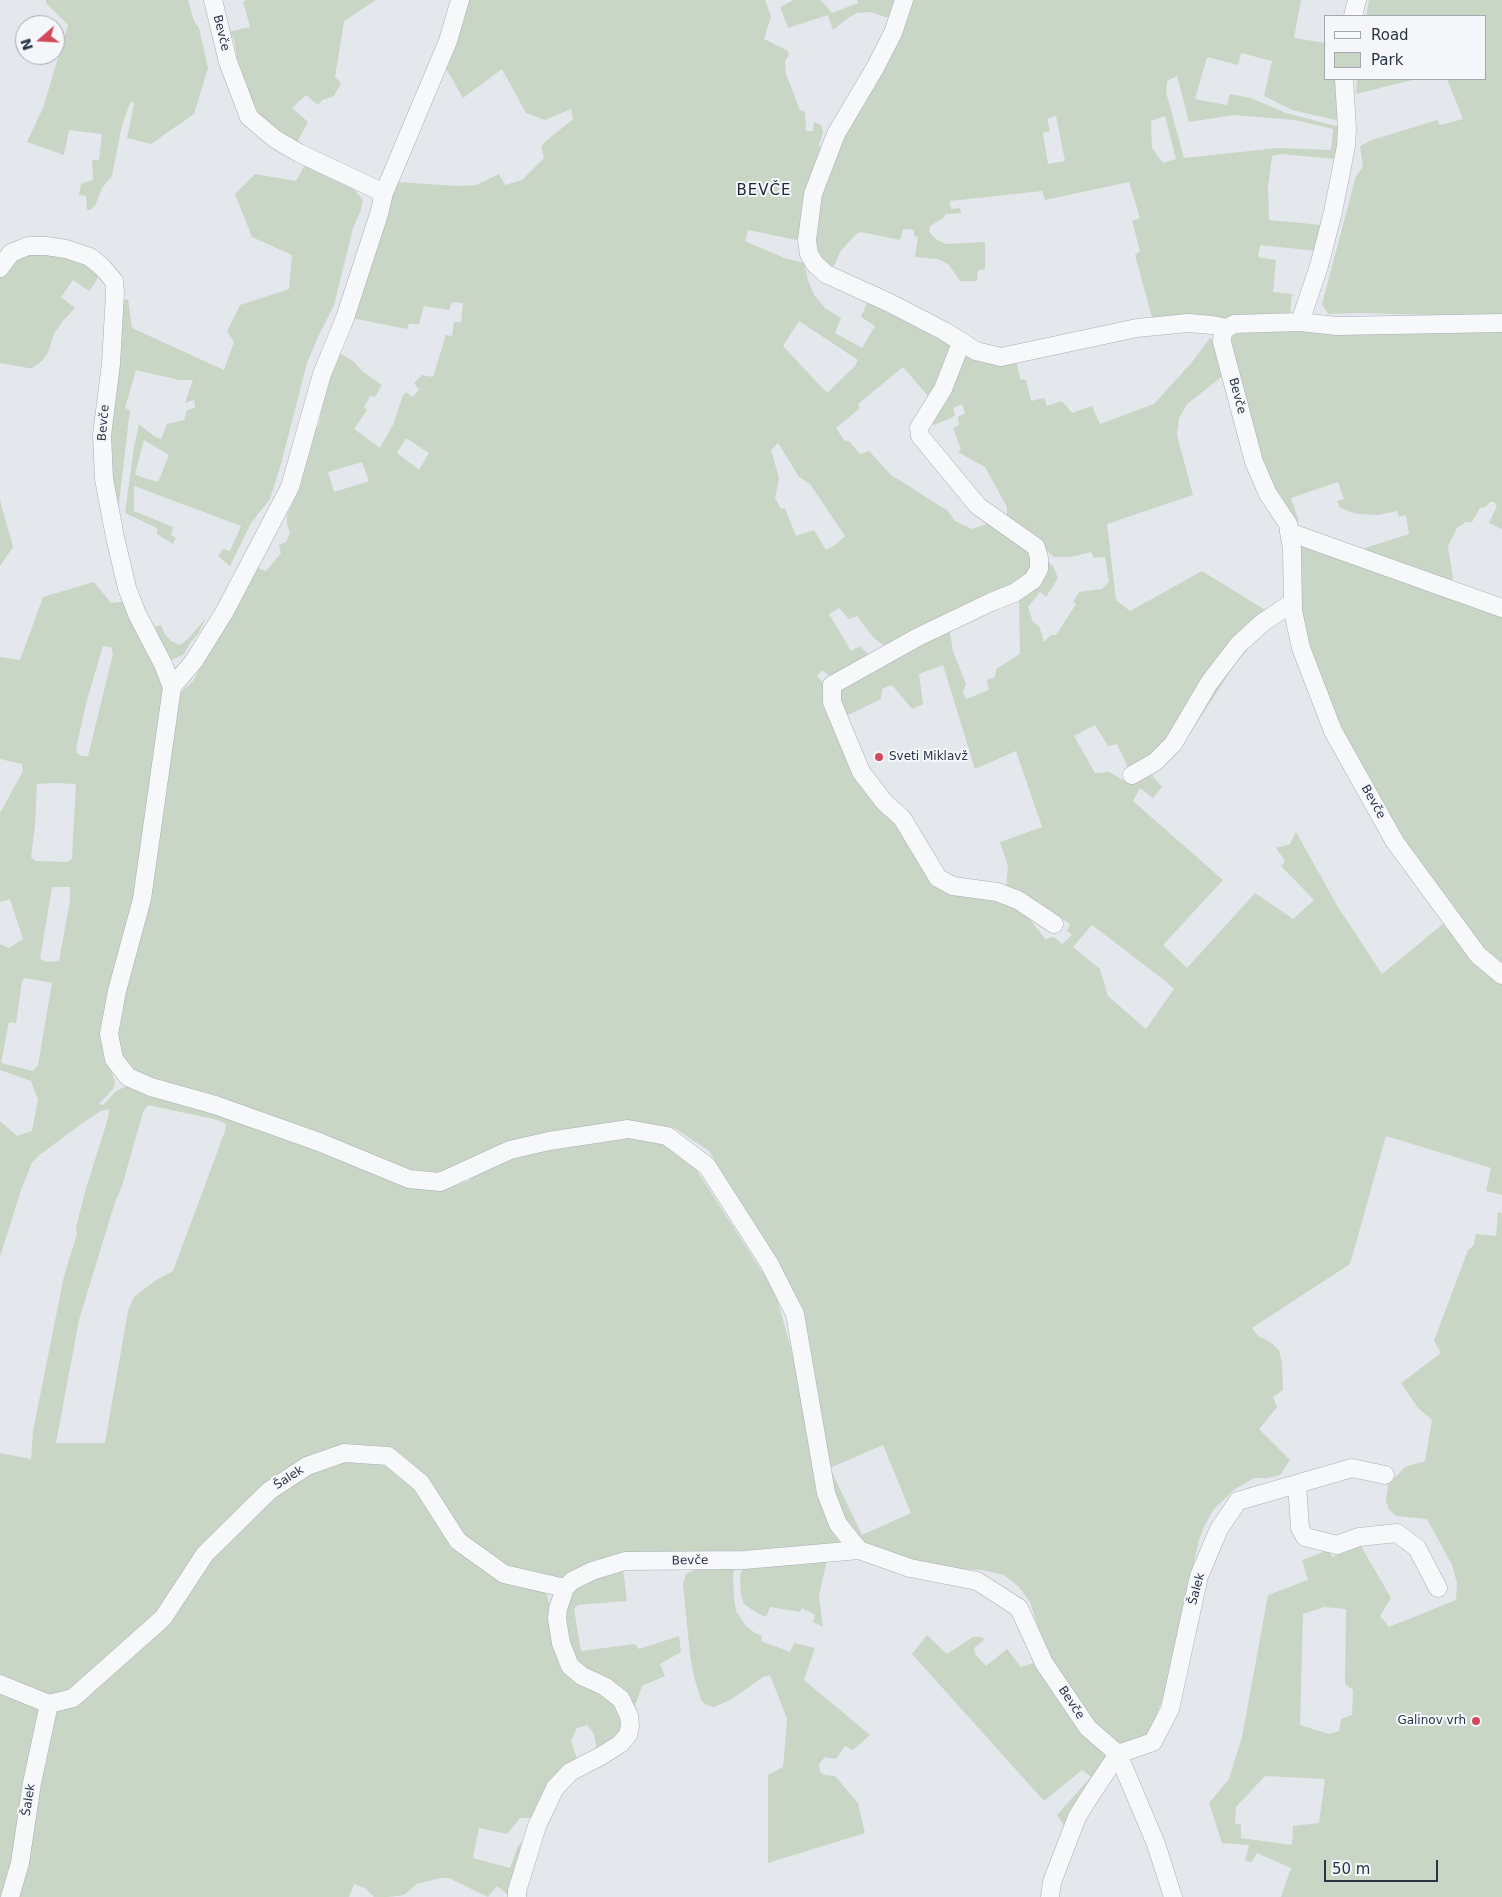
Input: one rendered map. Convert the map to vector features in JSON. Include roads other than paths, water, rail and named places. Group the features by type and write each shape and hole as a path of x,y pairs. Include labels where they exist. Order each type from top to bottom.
{"street":[{"name":"Bevče","path":"213,0 228,62 249,117 275,139 299,153 384,193"},
{"path":"460,0 448,41 384,193 379,214 344,318 322,374 290,487 225,611 194,661 172,687 142,898 117,991 109,1034 114,1060 128,1077 151,1087 215,1105 319,1142 409,1179 440,1182 510,1150 558,1140 628,1129 667,1136 707,1166 769,1263 795,1314 826,1493 838,1524 859,1550"},
{"path":"904,0 893,33 875,68 836,134 814,194 807,240 809,254 815,264 826,274 890,303 944,331 976,352 1002,357 1137,328 1188,323 1212,324 1226,328 1234,324 1300,322 1337,326 1502,323"},
{"path":"1353,15 1357,0"},
{"path":"1300,322 1319,266 1334,212 1346,146 1347,128 1344,80"},
{"name":"Bevče","path":"0,268 11,253 28,246 46,246 66,249 90,257 114,281 111,364 102,434 104,478 114,537 127,588 137,614 163,664 172,687"},
{"name":"Bevče","path":"1226,328 1223,331 1222,342 1254,462 1268,494 1288,524 1292,549 1293,611 1301,648 1333,731 1394,842 1478,956 1502,975"},
{"path":"961,343 943,389 919,428 920,436 978,506 1036,547 1039,569 1033,580 1014,593 918,637 832,685 832,702 861,772 885,803 902,818 938,878 953,886 997,892 1018,900 1054,924"},
{"path":"1289,532 1502,608"},
{"path":"1132,775 1154,762 1173,744 1209,683 1238,645 1262,623 1293,602"},
{"name":"Šalek","path":"10,1897 20,1863 32,1783 49,1704 73,1698 163,1618 205,1554 269,1491 307,1466 344,1453 388,1456 421,1483 458,1541 504,1574 565,1588"},
{"name":"Šalek","path":"1118,1754 1153,1742 1170,1709 1199,1576 1219,1529 1238,1500 1352,1468 1385,1474"},
{"path":"1297,1484 1300,1528 1305,1537 1337,1544 1359,1537 1397,1533 1417,1548 1438,1588"},
{"name":"Bevče","path":"565,1588 572,1581 625,1561 744,1560 859,1550 910,1568 977,1581 1019,1608 1044,1663 1088,1728 1118,1754"},
{"path":"517,1897 517,1891 537,1826 555,1788 570,1772 620,1744 628,1735 630,1726 629,1716 621,1699 604,1686 582,1676 570,1666 561,1643 557,1619 558,1609 565,1588"},
{"path":"0,1684 49,1704"},
{"path":"1050,1897 1052,1882 1077,1817 1118,1754"},
{"path":"1118,1754 1156,1844 1173,1897"}],"place":[{"name":"Sveti Miklavž","path":"879,757"},
{"name":"Galinov vrh","path":"1476,1721"}],"district":[{"name":"BEVČE","path":"764,191"}]}
